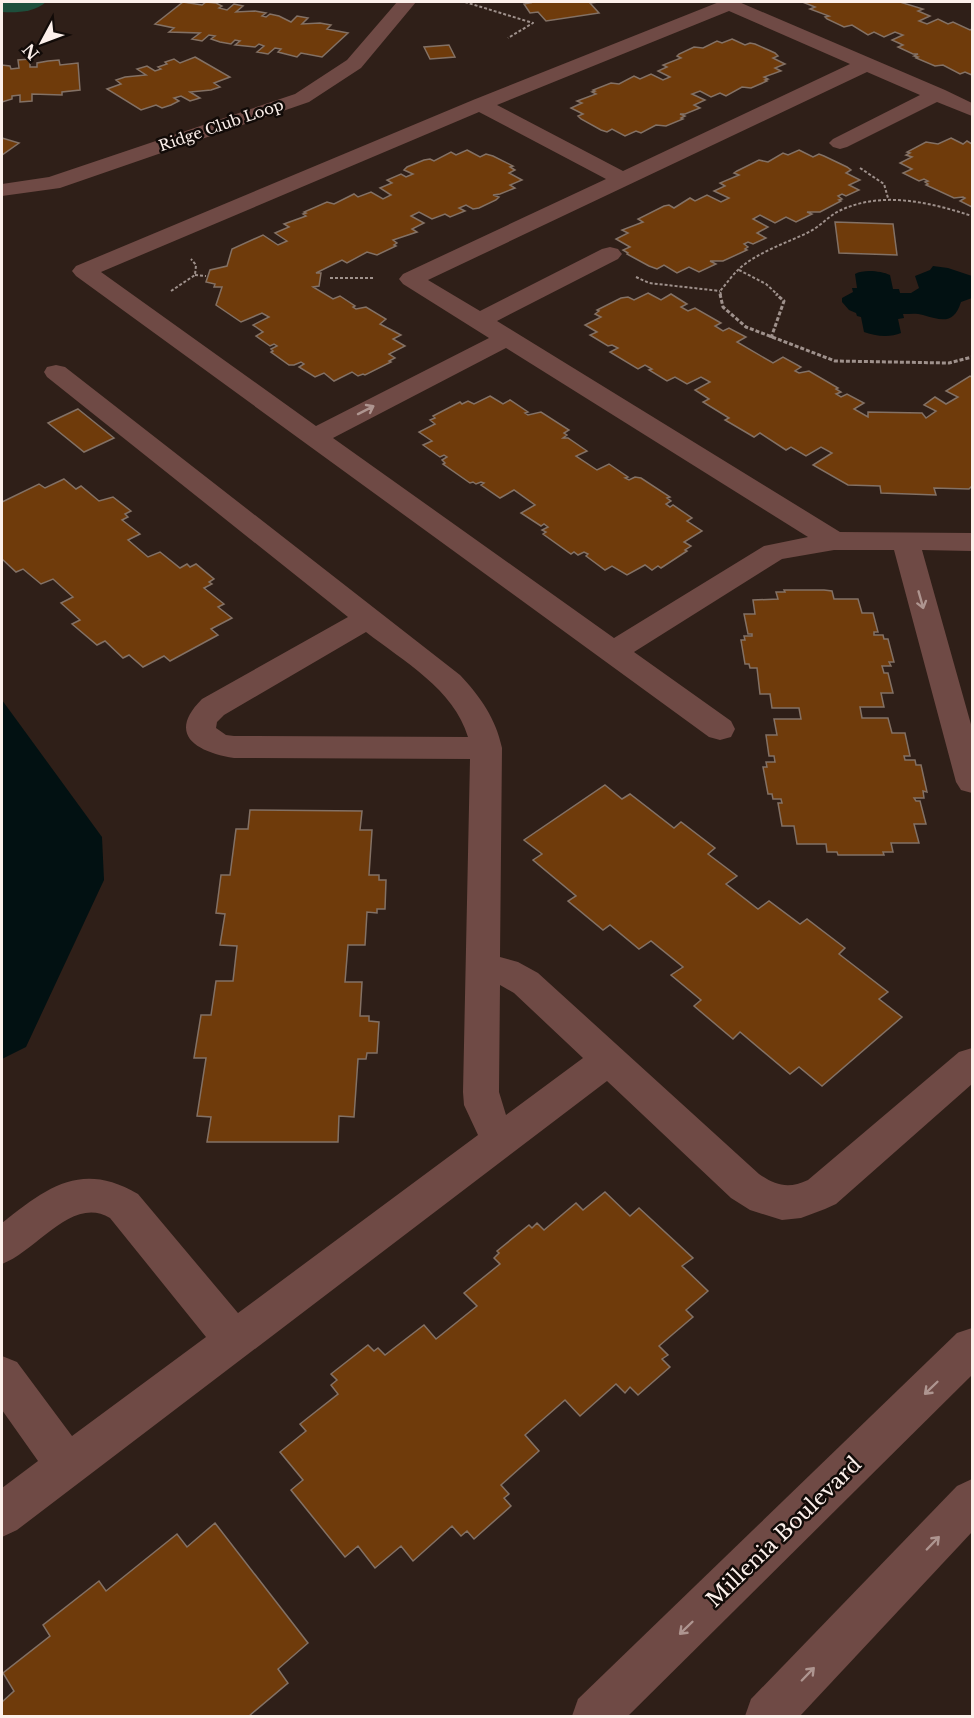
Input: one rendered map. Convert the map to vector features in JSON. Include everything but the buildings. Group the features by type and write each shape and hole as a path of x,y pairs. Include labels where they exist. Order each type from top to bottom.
{"street":[{"name":"Ridge Club Loop","path":"2,190 52,183 302,98 354,64 407,2"},
{"path":"720,729 84,271 480,104 731,3 972,110"},
{"path":"411,279 867,64"},
{"path":"840,143 938,94"},
{"path":"480,104 623,179"},
{"path":"479,321 605,256"},
{"path":"411,279 834,541"},
{"path":"314,437 507,338"},
{"path":"56,372 461,694 478,719 486,748 481,1092 483,1105 499,1141"},
{"path":"613,652 774,552 834,541 972,542"},
{"path":"906,543 972,782"},
{"path":"368,618 213,707 201,719 202,733 216,743 234,747 486,748"},
{"path":"482,967 506,972 526,983 745,1185 757,1195 786,1204 799,1203 822,1192 972,1064"},
{"path":"2,1515 609,1059"},
{"path":"2,1246 67,1200 93,1192 106,1194 124,1206 234,1340"},
{"name":"Millenia Boulevard","path":"596,1716 972,1347"},
{"path":"2,1377 67,1466"},
{"path":"768,1716 972,1501"}],"path":[{"path":"465,2 533,23 508,38"},
{"path":"720,291 744,264 810,232 837,212 859,203 888,198 942,207 972,216"},
{"path":"135,308 186,283 195,275 196,265 189,257 161,238"},
{"path":"605,256 649,283 720,291"},
{"path":"739,270 766,284 784,301 771,338"},
{"path":"195,275 206,276"},
{"path":"330,278 411,279"},
{"path":"720,291 723,307 746,327 835,361 949,363 972,357"}],"green space":[{"path":"2,2 46,2 31,10 2,12"}],"shaded area":[{"path":"933,266 972,276 972,298 961,302 955,314 947,319 903,314 904,318 898,319 901,333 892,336 877,335 864,332 861,317 849,310 842,302 842,298 853,292 852,288 857,288 855,274 859,272 872,271 890,275 893,289 899,289 900,293 911,293 919,288 915,276 930,270"},
{"path":"2,700 102,837 104,880 26,1047 2,1059"}]}
